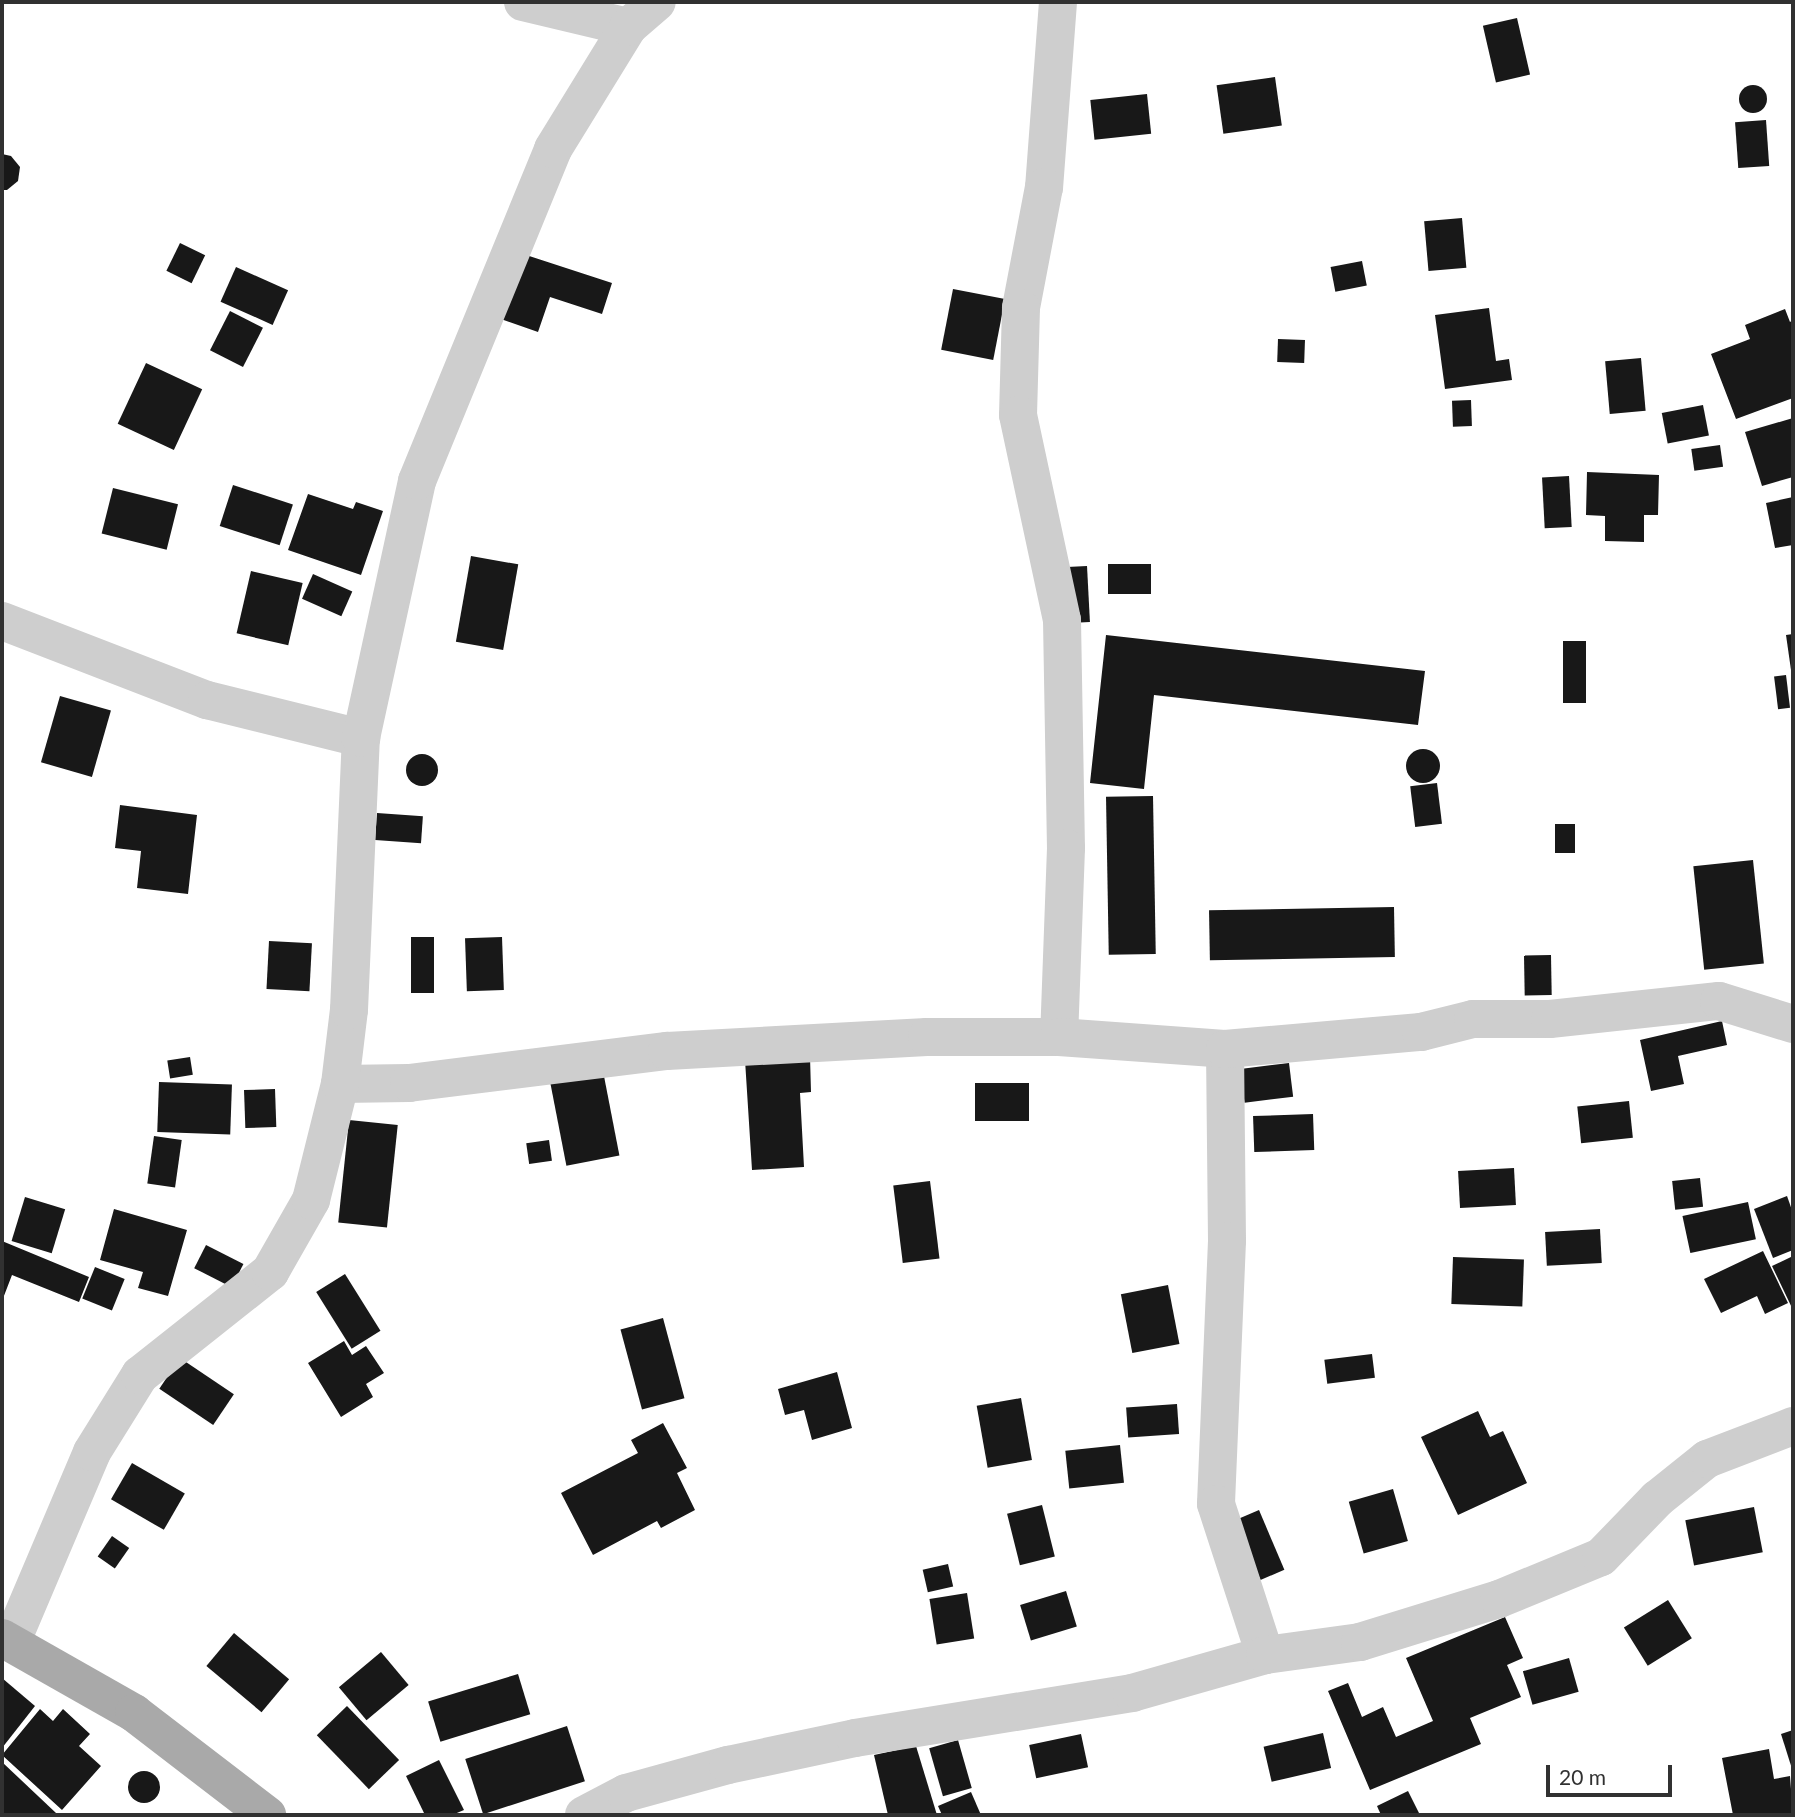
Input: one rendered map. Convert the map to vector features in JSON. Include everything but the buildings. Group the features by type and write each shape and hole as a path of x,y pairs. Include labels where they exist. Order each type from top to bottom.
{"main road":[{"path":"6,1640 134,1713 267,1815"}],"street":[{"path":"523,2 628,27"},
{"path":"6,1640 92,1452 139,1375 270,1272 311,1200 340,1084 349,1010 360,738 395,570 421,470 447,416 533,190 586,92 628,27 657,2"},
{"path":"1058,2 1044,187 1021,308 1018,415 1062,620 1066,848 1059,1037"},
{"path":"2,621 207,700 360,738"},
{"path":"340,1084 409,1083 667,1051 927,1037 1059,1037 1225,1049 1421,1032 1473,1019 1562,1018 1719,1001 1793,1024"},
{"path":"1225,1049 1227,1241 1216,1504 1265,1655"},
{"path":"584,1815 626,1793 728,1765 855,1738 1132,1693 1265,1655 1360,1642 1553,1580 1601,1557 1657,1499 1707,1459 1793,1426"}]}
